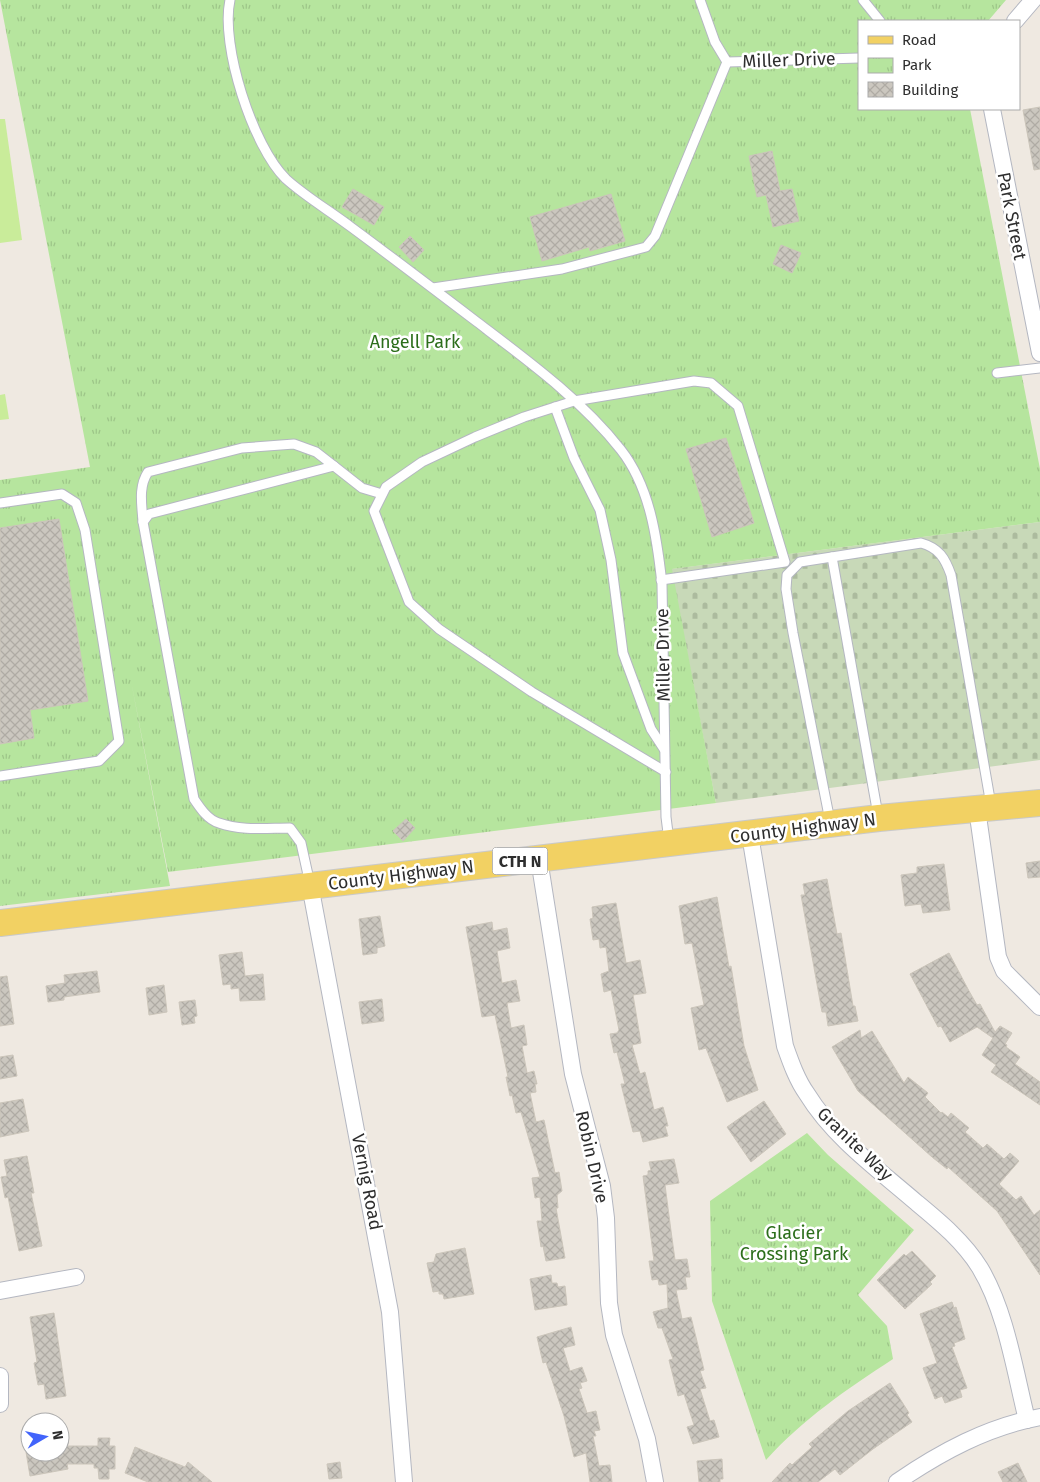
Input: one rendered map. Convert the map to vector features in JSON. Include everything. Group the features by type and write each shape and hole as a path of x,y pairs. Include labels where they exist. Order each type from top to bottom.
{"main road":[{"name":"County Highway N","path":"0,922 750,835 879,818 1040,804"}],"street":[{"path":"1016,20 1033,0"},
{"name":"Park Street","path":"992,110 1040,353"},
{"path":"984,808 998,957 1004,971 1040,1007"},
{"name":"Granite Way","path":"750,835 785,1046 795,1072 806,1094 835,1130 943,1225 962,1244 980,1269 1001,1318 1033,1419"},
{"name":"Robin Drive","path":"539,859 573,1074 602,1186 606,1218 609,1303 614,1335 647,1439 655,1482"},
{"name":"Vernig Road","path":"310,885 390,1312 404,1482"},
{"path":"0,1291 76,1277"},
{"path":"0,1376 0,1404"},
{"path":"897,1482 956,1446 1008,1424 1033,1419"}],"lane":[{"name":"Miller Drive","path":"230,0 227,13 245,104 257,138 286,178 523,356 590,415 621,450 642,486 660,558 666,817 670,844"},
{"name":"Miller Drive","path":"700,0 715,42 727,62 858,58"},
{"path":"862,0 879,20"},
{"path":"433,288 562,269 646,247 655,236 727,62"},
{"path":"998,373 1040,368"},
{"path":"661,580 785,562 738,406 711,383 694,381 574,401 475,437 422,462 386,487 374,510 410,602 439,629 532,692 666,772"},
{"path":"555,407 574,458 600,510 611,560 623,653 651,729 665,749"},
{"path":"310,885 301,843 290,828 248,828 218,823 204,814 194,799 143,522 141,493 143,480 148,472 242,448 294,444 316,452 362,488 382,494"},
{"path":"143,522 149,514 334,466"},
{"path":"0,502 62,494 76,503 85,530 119,741 99,761 0,776"},
{"path":"831,825 786,589 787,575 800,562 921,543 939,550 951,575 984,808"},
{"path":"832,557 879,818"}],"green space":[{"name":"Angell Park","path":"0,0 1006,0 989,20 858,20 858,110 970,110 1040,469 1040,522 672,569 716,803 168,872 131,681 170,886 0,906 0,480 90,467"},
{"path":"0,119 5,119 22,240 0,243"},
{"path":"5,394 9,419 0,420 0,395"},
{"path":"1040,522 1040,760 716,803 671,569"},
{"name":"Glacier Crossing Park","path":"807,1133 828,1155 914,1230 858,1295 887,1326 893,1359 842,1393 810,1418 766,1460 712,1301 710,1201"}],"building":[{"path":"1040,107 1040,169 1034,170 1023,110"},
{"path":"772,151 780,191 792,189 799,221 773,227 766,195 757,197 749,156"},
{"path":"353,189 384,207 374,225 342,207"},
{"path":"611,194 625,241 590,251 589,247 542,261 530,217"},
{"path":"410,236 424,250 413,262 399,247"},
{"path":"781,245 801,253 792,273 773,264"},
{"path":"726,438 754,523 712,537 686,449"},
{"path":"59,519 88,701 30,710 34,738 0,744 0,528"},
{"path":"406,819 415,828 403,841 393,831"},
{"path":"1040,861 1040,877 1028,878 1026,863"},
{"path":"944,864 950,910 923,913 921,904 905,906 901,875 917,873 917,867"},
{"path":"827,879 837,934 841,933 853,1006 855,1006 858,1021 828,1026 826,1012 822,1012 801,895 805,895 803,884"},
{"path":"717,897 744,1046 758,1090 727,1102 706,1048 699,1050 691,1008 704,1005 692,943 685,944 679,906"},
{"path":"616,903 626,963 640,960 646,993 633,995 641,1043 632,1045 640,1074 645,1072 654,1110 663,1107 668,1126 665,1126 668,1136 643,1142 640,1131 633,1132 621,1084 625,1084 617,1052 614,1053 610,1034 617,1033 619,1030 611,990 604,992 601,974 609,971 606,947 600,948 599,939 593,940 590,919 593,918 592,907"},
{"path":"380,916 385,946 377,948 377,953 363,955 359,919"},
{"path":"492,922 493,931 507,928 510,948 497,951 502,983 516,980 520,1001 507,1003 511,1028 524,1025 527,1045 522,1046 527,1073 534,1071 537,1084 535,1084 536,1092 530,1093 536,1122 544,1120 555,1173 559,1172 562,1191 557,1195 558,1208 556,1208 565,1258 546,1261 543,1246 541,1247 537,1221 542,1221 540,1197 535,1198 532,1178 540,1177 521,1112 516,1113 512,1095 510,1096 495,1015 482,1017 466,927"},
{"path":"242,952 245,976 263,974 265,1000 240,1001 239,988 231,989 231,984 223,985 219,955"},
{"path":"949,953 977,1005 980,1004 995,1032 1000,1026 1012,1033 1005,1044 1007,1045 1006,1047 1020,1057 1015,1064 1040,1082 1040,1105 991,1072 996,1065 982,1055 993,1038 977,1027 950,1042 941,1026 938,1027 910,974"},
{"path":"97,971 100,992 64,997 64,1000 48,1002 46,986 65,983 64,975"},
{"path":"7,976 14,1024 0,1026 0,977"},
{"path":"164,985 167,1012 149,1015 146,988"},
{"path":"382,999 384,1021 362,1024 359,1002"},
{"path":"195,1000 197,1016 194,1017 195,1023 182,1025 179,1002"},
{"path":"860,1030 861,1038 872,1031 904,1083 908,1077 928,1093 925,1097 941,1113 948,1117 951,1113 969,1128 965,1132 983,1148 987,1144 1004,1159 1010,1153 1019,1161 999,1184 1016,1200 1021,1196 1034,1215 1040,1210 1040,1275 997,1211 948,1167 947,1169 932,1157 858,1091 832,1047"},
{"path":"13,1055 17,1076 0,1079 0,1057"},
{"path":"23,1099 29,1131 0,1137 0,1103"},
{"path":"764,1101 786,1134 751,1162 727,1127"},
{"path":"27,1156 34,1193 31,1193 42,1246 19,1251 8,1197 5,1198 1,1177 7,1176 4,1160"},
{"path":"674,1159 679,1183 665,1185 671,1231 675,1260 687,1259 690,1277 685,1277 687,1289 676,1290 682,1319 691,1317 704,1370 700,1371 706,1388 700,1389 710,1421 714,1420 719,1437 693,1444 687,1427 694,1425 684,1394 678,1396 669,1360 673,1359 662,1328 658,1328 653,1312 668,1308 667,1284 659,1285 658,1279 652,1280 649,1261 654,1261 643,1176 648,1175 648,1171 651,1170 649,1162"},
{"path":"465,1248 474,1294 444,1299 443,1294 439,1294 439,1291 433,1292 427,1263 434,1262 436,1254"},
{"path":"912,1251 936,1276 930,1282 932,1284 905,1309 877,1280 904,1254 906,1256"},
{"path":"551,1275 552,1283 557,1283 558,1287 565,1286 567,1305 535,1310 530,1279"},
{"path":"952,1302 954,1308 956,1307 965,1339 954,1343 955,1346 952,1347 967,1388 960,1390 962,1397 945,1403 942,1396 935,1399 923,1368 937,1363 920,1314"},
{"path":"54,1313 66,1396 46,1399 44,1384 38,1385 34,1363 37,1362 30,1317"},
{"path":"571,1327 575,1345 563,1348 570,1371 582,1367 587,1381 580,1383 582,1388 579,1389 587,1413 596,1411 600,1430 594,1431 596,1436 593,1436 599,1466 610,1465 612,1482 590,1482 586,1453 574,1457 564,1416 546,1362 543,1363 537,1337"},
{"path":"890,1383 909,1413 907,1415 912,1422 840,1475 835,1469 818,1482 772,1482 790,1463 792,1465 812,1447 809,1444 848,1411"},
{"path":"98,1438 110,1438 109,1446 115,1446 115,1469 109,1469 109,1479 99,1479 98,1468 94,1468 94,1464 67,1464 68,1469 30,1476 28,1462 70,1462 70,1446 98,1446"},
{"path":"135,1447 185,1467 188,1462 212,1482 148,1482 125,1473"},
{"path":"722,1459 723,1479 720,1479 720,1482 699,1482 697,1461"},
{"path":"340,1462 342,1478 329,1479 327,1464"},
{"path":"1018,1463 1027,1482 1003,1482 998,1472"}]}
